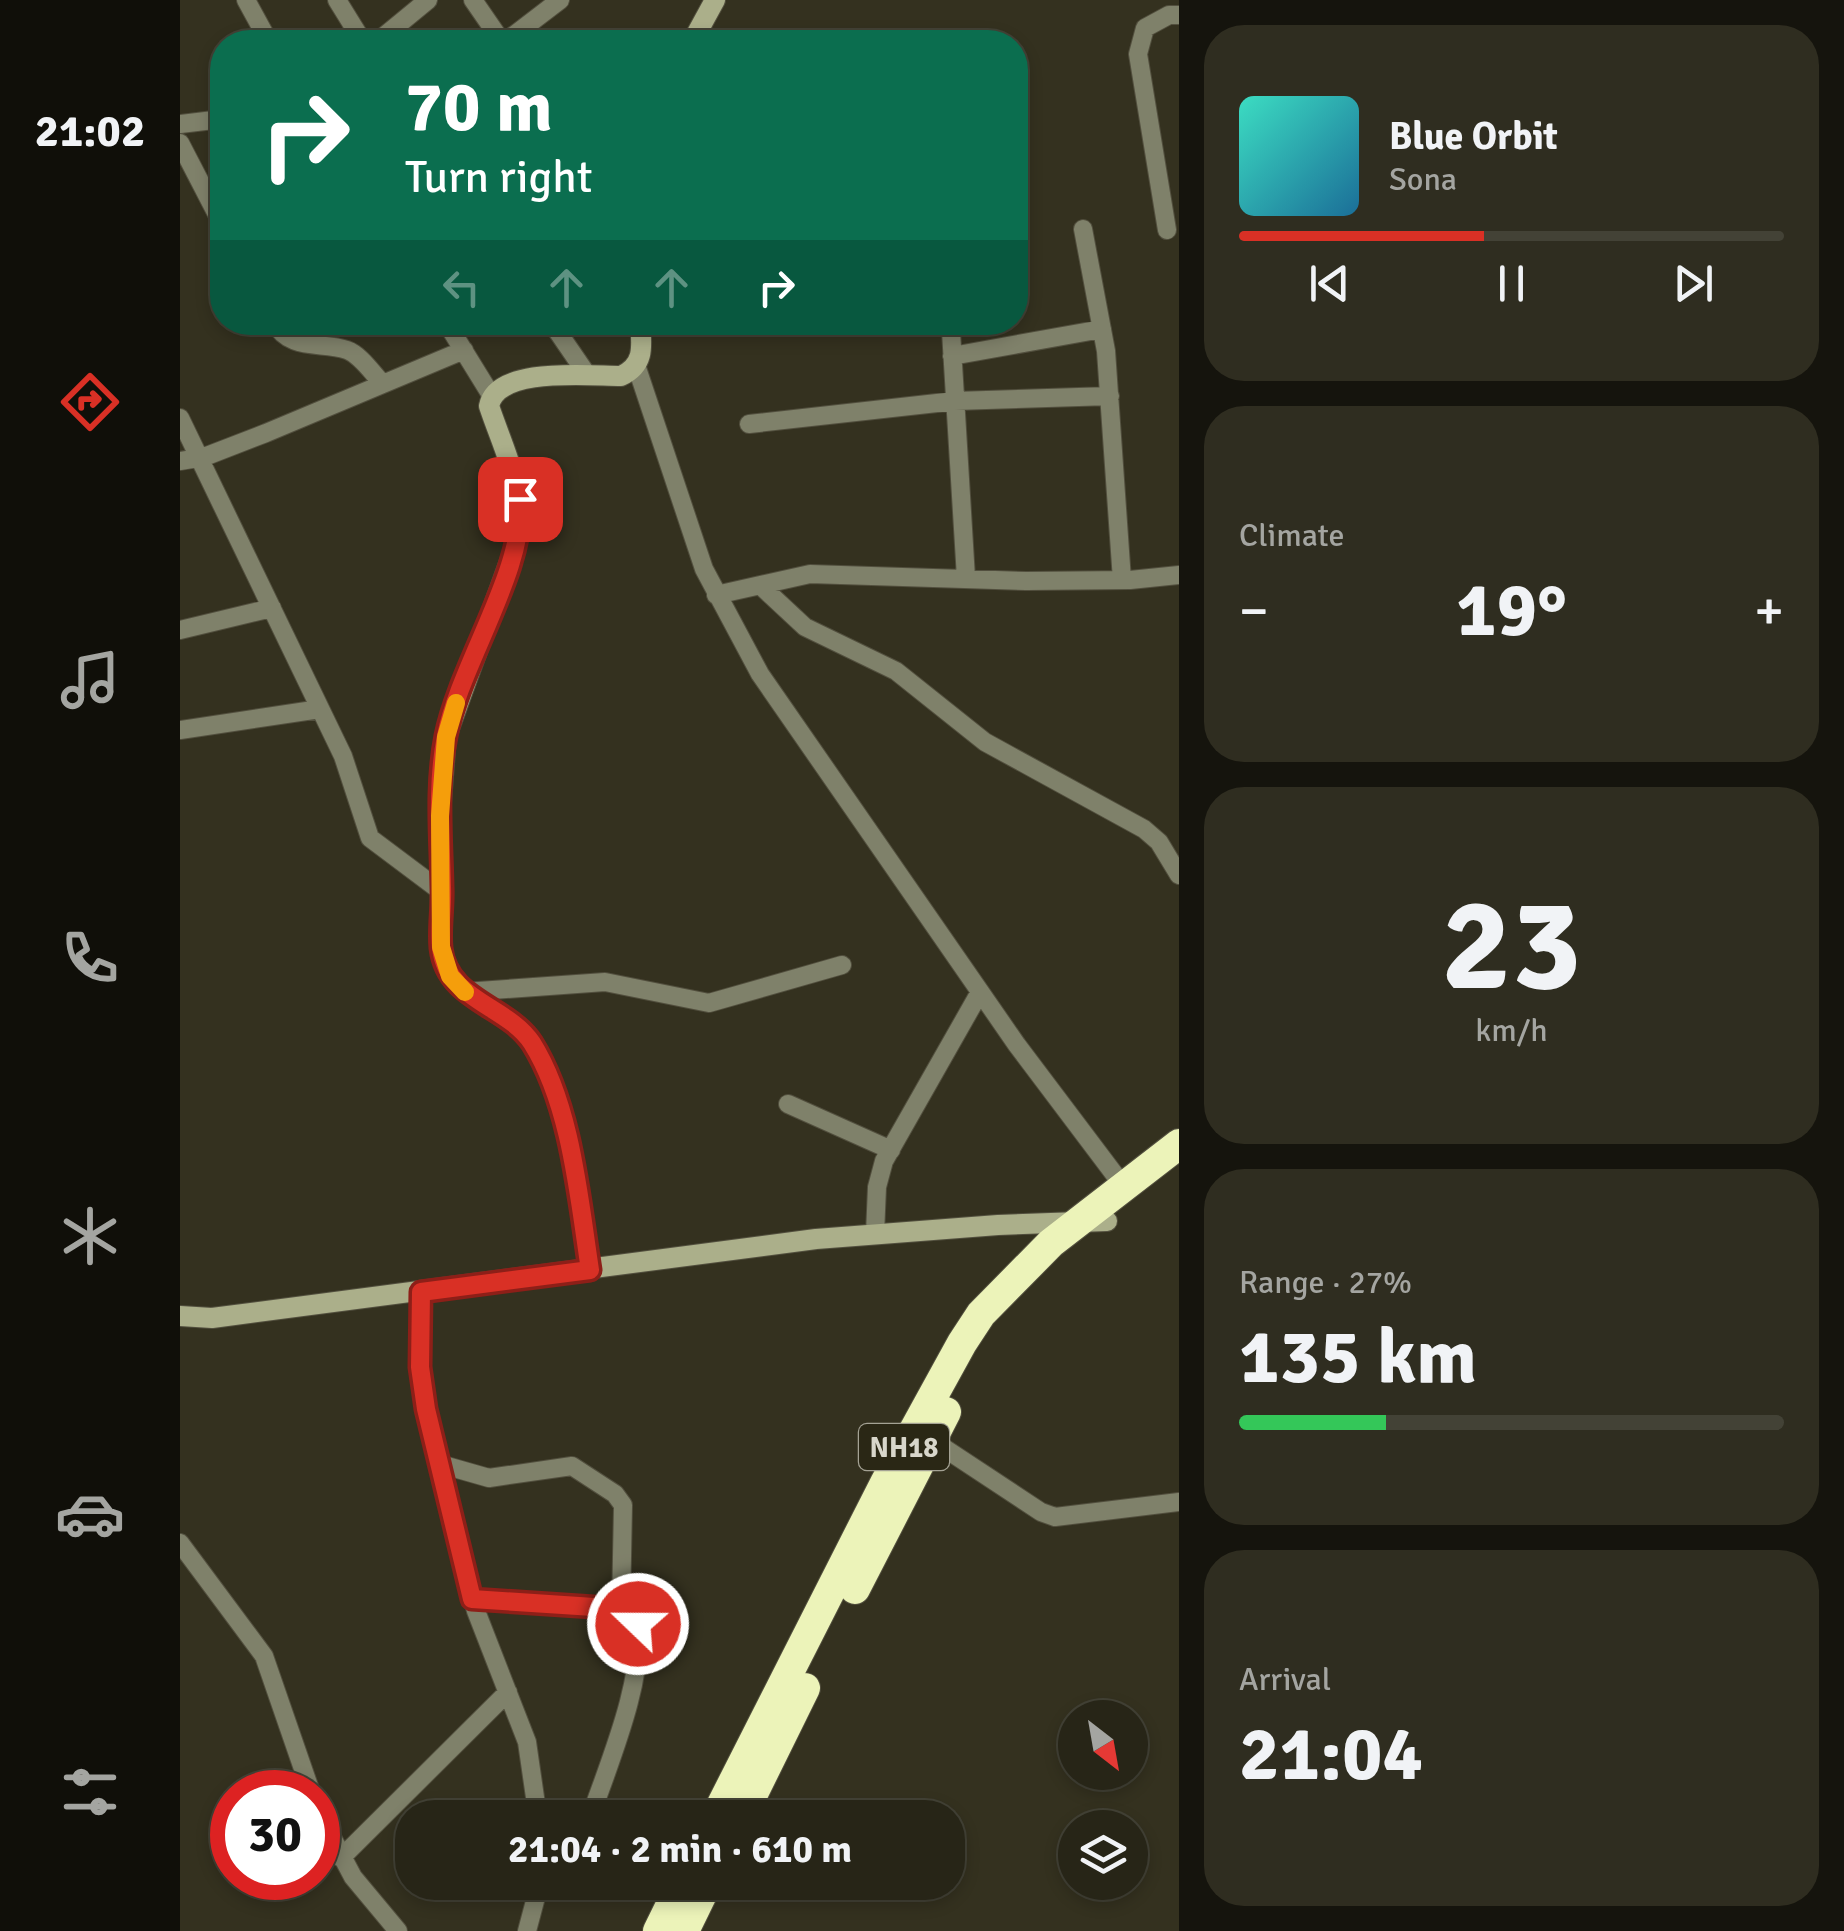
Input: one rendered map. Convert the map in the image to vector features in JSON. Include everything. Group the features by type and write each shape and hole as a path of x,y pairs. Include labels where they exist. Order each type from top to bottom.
{"highway":[{"name":"NH18","path":"749,1800 977,1353 998,1322 1124,1186 1179,1144"},
{"name":"NH18","path":"725,1800 885,1483 962,1342 1003,1289 1093,1220 1179,1167"},
{"path":"658,1931 673,1900"},
{"path":"694,1927 702,1900"}],"street":[{"path":"246,0 262,30"},
{"path":"337,0 356,30"},
{"path":"392,30 428,0"},
{"path":"520,30 560,0"},
{"path":"698,30 714,0"},
{"path":"474,1 495,30"},
{"path":"1167,230 1138,54 1145,28 1169,15 1179,15"},
{"path":"180,124 210,120"},
{"path":"180,143 210,201"},
{"path":"1084,229 1110,396 1122,580"},
{"path":"952,356 1102,329"},
{"path":"290,335 298,343 348,350 384,384"},
{"path":"454,335 491,395"},
{"path":"560,335 588,376"},
{"path":"641,335 636,366 704,569 760,674 980,992 1124,1186"},
{"path":"951,335 966,578"},
{"path":"190,459 464,350"},
{"path":"590,1270 577,1188 558,1101 548,1075 532,1042 520,1028 464,992 444,963 440,816 446,737 519,536 522,518 520,499 489,406 491,395 506,383 524,378 621,376 636,366"},
{"path":"748,424 955,401 1110,396"},
{"path":"180,418 190,459 272,608 347,765 370,838 442,892"},
{"path":"716,595 810,574 1178,578"},
{"path":"760,585 806,626 896,671 986,742 1144,829 1159,842 1179,875"},
{"path":"180,630 272,608"},
{"path":"180,730 320,709"},
{"path":"464,992 606,982 709,1003 842,964"},
{"path":"875,1234 877,1188 890,1150 980,992"},
{"path":"788,1104 890,1150"},
{"path":"180,1316 212,1318 816,1239 1093,1220"},
{"path":"421,1292 420,1367 440,1464 472,1599 530,1755 536,1800"},
{"path":"932,1440 1041,1512 1055,1517 1179,1502"},
{"path":"440,1464 489,1478 572,1466 615,1494 623,1505 621,1609"},
{"path":"180,1543 264,1656 303,1770"},
{"path":"472,1599 621,1609 637,1620 638,1645 626,1713 596,1800"},
{"path":"398,1931 341,1858 508,1692"},
{"path":"527,1931 535,1900"}],"slow traffic":[{"path":"456,703 446,737 440,816 441,947 450,976 465,992"}],"route":[{"path":"520,499 519,536 446,737 440,816 441,947 450,976 464,992 520,1028 532,1042 548,1075 558,1101 577,1188 590,1270 421,1292 420,1367 426,1409 472,1599 624,1609 638,1624"}]}
